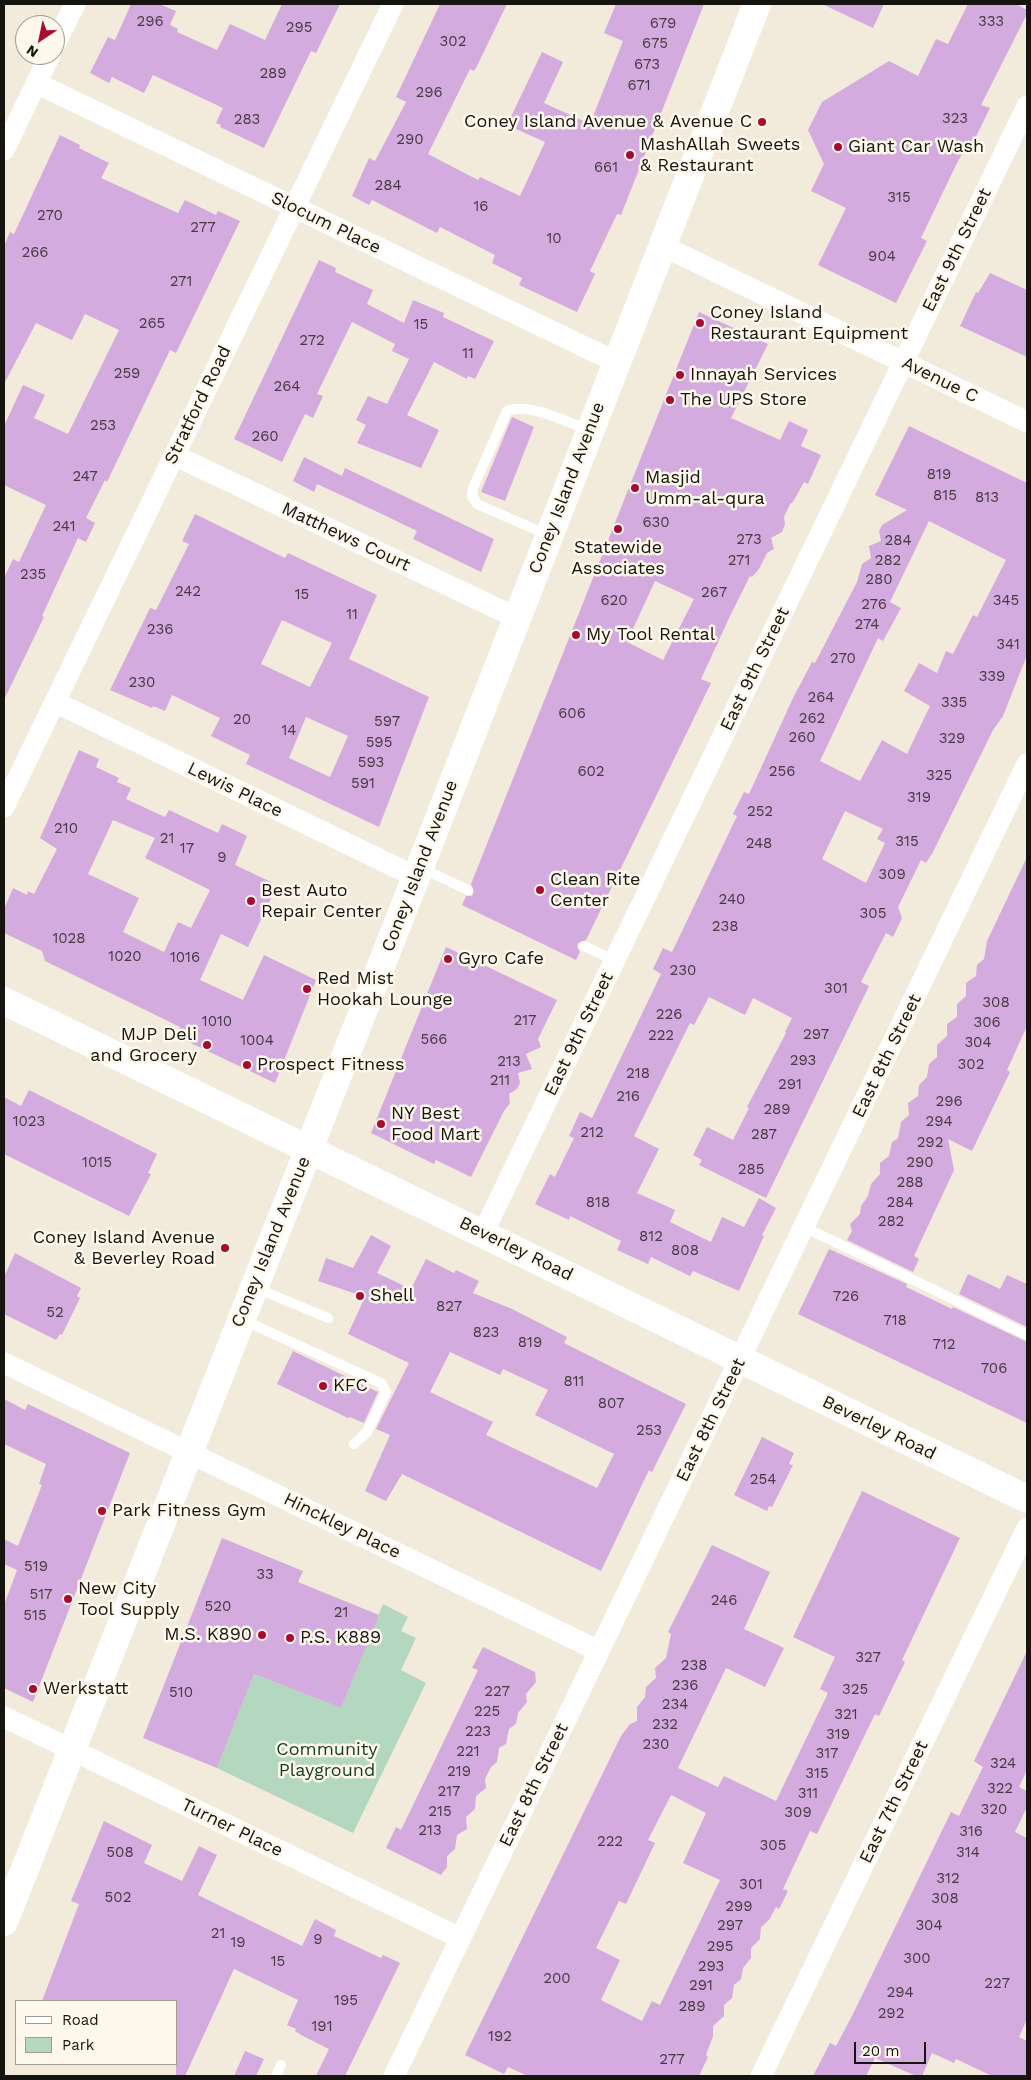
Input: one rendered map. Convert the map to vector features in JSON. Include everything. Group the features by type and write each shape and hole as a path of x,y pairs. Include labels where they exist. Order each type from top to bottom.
{"main road":[{"name":"Coney Island Avenue","path":"4,1922 253,1286 418,872 757,4"},
{"name":"Beverley Road","path":"4,1001 483,1232 739,1361 1027,1499"}],"street":[{"path":"65,24 75,4"},
{"name":"Stratford Road","path":"4,807 393,4"},
{"path":"4,150 45,65"},
{"name":"Slocum Place","path":"36,83 616,362"},
{"name":"East 9th Street","path":"483,1232 1027,106"},
{"name":"Avenue C","path":"663,246 1027,422"},
{"name":"Matthews Court","path":"174,455 517,618"},
{"name":"Lewis Place","path":"54,702 418,872"},
{"name":"East 8th Street","path":"394,2076 1027,764"},
{"name":"Hinckley Place","path":"4,1363 599,1651"},
{"name":"East 7th Street","path":"762,2076 1027,1528"},
{"name":"Turner Place","path":"4,1718 460,1938"}],"lane":[{"path":"549,535 477,504 472,496 473,488 507,411 516,407 530,409 590,430"},
{"path":"418,872 468,890"},
{"path":"584,946 614,960"},
{"path":"804,1227 1027,1336"},
{"path":"253,1286 328,1318"},
{"path":"240,1319 381,1383 386,1392 367,1432 354,1444"},
{"path":"276,2076 281,2065"}],"green space":[{"name":"Community Playground","path":"383,1604 408,1617 401,1631 416,1638 401,1670 426,1683 353,1833 217,1768 254,1674 341,1708"}],"building":[{"path":"131,4 159,4 176,11 170,25 178,29 177,32 217,50 230,24 265,40 282,4 340,4 316,53 311,51 264,148 220,127 221,125 216,123 223,108 153,75 144,93 112,77 109,83 90,73 108,37 115,40"},
{"path":"440,4 507,4 477,66 474,71 470,69 428,154 478,180 480,177 520,196 545,142 507,125 542,52 563,62 544,103 590,124 623,41 604,33 616,4 704,4 621,215 617,214 590,271 595,274 577,312 519,285 522,278 492,263 495,255 440,227 437,233 372,200 369,205 352,196 369,158 375,161 406,102 396,97"},
{"path":"822,4 884,4 873,28"},
{"path":"968,4 1016,4 1027,10 1027,14 981,105 990,108 971,147 967,145 956,165 921,238 927,241 896,303 818,265 846,208 811,191 824,164 808,130 822,102 889,61 918,76 936,39 948,44"},
{"path":"60,135 80,145 79,148 109,163 101,178 178,213 185,200 216,215 218,211 240,221 176,353 170,350 107,482 105,480 86,518 95,523 86,542 78,538 42,616 44,617 4,700 4,578 13,559 19,562 46,505 4,485 4,426 23,385 45,395 34,418 68,434 119,330 85,314 72,340 36,323 4,384 4,246 10,232 14,234"},
{"path":"319,260 336,268 335,272 373,290 367,304 404,323 413,300 444,313 443,317 494,341 475,379 468,376 467,379 434,362 407,415 439,430 421,468 357,443 366,425 356,420 368,396 387,404 409,359 392,351 395,344 352,322 317,394 323,396 313,418 305,414 282,462 234,439"},
{"path":"990,273 1027,290 1027,357 960,326 976,292 978,293"},
{"path":"699,312 768,344 731,418 780,440 789,421 808,430 801,446 821,455 808,484 804,482 790,504 784,517 785,524 782,532 771,538 774,549 767,553 759,569 752,577 750,576 730,616 701,679 711,683 586,940 578,943 577,947 580,952 576,960 462,905 466,896 472,896 474,892 471,884","holes":["655,581 694,599 663,660 627,642"]},
{"path":"512,417 534,427 505,501 481,492"},
{"path":"909,426 1027,483 1027,655 1003,716 993,730 933,852 926,863 921,860 898,907 902,918 893,937 886,933 861,982 869,986 766,1198 699,1165 702,1160 693,1155 707,1127 733,1140 749,1108 747,1107 792,1018 753,998 745,1015 709,997 694,1025 690,1023 634,1136 659,1149 637,1193 675,1210 670,1222 711,1242 722,1217 744,1227 759,1198 776,1208 762,1235 764,1236 739,1291 693,1271 690,1276 651,1257 648,1264 617,1250 621,1241 570,1216 569,1220 535,1204 550,1174 555,1177 574,1138 569,1136 580,1112 592,1118 661,974 653,969 663,948 672,952 737,816 733,814 744,792 749,794 793,698 812,662 815,663 857,582 862,564 871,558 869,546 881,541 879,531 882,525 907,510 875,495","holes":["929,521 1006,560 977,617 973,615 953,654 946,651 937,673 919,663 904,691 930,706 907,754 882,740 860,781 820,761 878,638 883,641 901,608 890,602","845,811 883,829 877,839 885,843 866,883 822,859"]},
{"path":"304,457 342,476 345,468 494,539 481,572 413,539 417,531 384,515 317,484 314,492 293,481"},
{"path":"195,514 285,558 288,553 377,595 349,659 429,697 379,827 246,764 250,755 211,736 220,718 172,695 165,711 153,706 152,708 110,690 150,608 156,610 189,544 182,541","holes":["282,620 332,643 310,687 261,664","306,717 348,736 330,777 289,758"]},
{"path":"79,750 99,759 96,767 119,778 117,782 131,788 126,799 165,817 169,810 218,833 222,824 247,836 235,865 271,882 274,892 248,947 221,934 200,980 243,1000 264,955 316,980 275,1083 176,1036 180,1027 45,961 42,951 4,933 4,909 13,888 27,895 28,891 34,894 57,849 40,838","holes":["113,820 155,838 145,858 210,890 191,928 178,922 164,952 123,932 139,898 88,874"]},
{"path":"1027,857 1027,1026 1007,1070 1010,1072 972,1151 948,1139 954,1170 914,1256 919,1259 913,1272 847,1240 852,1231 850,1224 860,1214 861,1206 868,1196 871,1184 880,1174 880,1163 889,1156 892,1142 898,1138 901,1122 909,1115 908,1103 918,1096 919,1085 927,1077 929,1064 937,1057 937,1045 947,1036 947,1024 957,1017 957,1004 966,996 966,983 976,976 977,965 984,959 987,941"},
{"path":"446,947 557,1000 538,1039 541,1047 526,1054 532,1069 518,1073 520,1083 517,1089 509,1094 510,1103 504,1111 471,1177 436,1160 434,1164 371,1133"},
{"path":"29,1090 157,1154 148,1173 151,1174 129,1216 4,1154 4,1097 21,1106"},
{"path":"371,1235 391,1246 377,1273 411,1289 426,1259 454,1273 456,1270 479,1281 473,1293 512,1309 567,1337 564,1343 686,1404 652,1472 649,1470 601,1571 402,1474 386,1501 365,1491 390,1435 376,1429 409,1363 348,1334 365,1297 318,1281 326,1258 353,1268","holes":["450,1352 500,1375 503,1369 548,1390 535,1415 614,1454 597,1488 486,1435 493,1422 430,1392"]},
{"path":"829,1249 907,1284 906,1287 952,1309 953,1307 1027,1342 1027,1423 798,1314"},
{"path":"15,1253 81,1288 77,1296 80,1298 62,1335 60,1334 56,1340 4,1314 4,1277"},
{"path":"968,1274 1000,1289 1007,1275 1027,1284 1027,1327 959,1294"},
{"name":"KFC","path":"293,1351 378,1392 364,1423 350,1417 348,1418 277,1384"},
{"path":"4,1399 25,1410 28,1404 130,1453 33,1702 4,1688 4,1605 17,1570 4,1564 4,1539 18,1546 42,1485 39,1484 46,1464 4,1444"},
{"path":"762,1437 794,1453 789,1464 793,1465 772,1507 769,1506 767,1511 734,1495"},
{"path":"862,1491 960,1538 902,1660 905,1662 879,1716 875,1714 817,1834 810,1831 783,1889 788,1891 779,1909 776,1907 769,1920 761,1927 760,1939 751,1948 751,1958 743,1968 741,1979 734,1985 732,1998 724,2005 724,2016 713,2026 713,2036 706,2055 708,2057 699,2076 528,2076 508,2067 504,2074 465,2055 621,1736 630,1724 637,1721 637,1707 645,1697 646,1687 656,1678 655,1668 666,1658 671,1634 668,1632 712,1545 770,1572 744,1629 784,1648 765,1687 726,1668 678,1768 718,1787 724,1776 776,1801 828,1693 820,1689 835,1657 793,1637","holes":["671,1795 706,1813 683,1863 720,1880 660,2005 652,2001 642,2021 601,2000 620,1960 596,1948 619,1901 626,1904 655,1843 648,1840"]},
{"path":"222,1538 303,1571 298,1582 379,1615 341,1708 254,1674 217,1768 143,1738"},
{"path":"483,1647 535,1672 536,1682 526,1694 527,1702 518,1713 516,1724 509,1729 506,1744 499,1748 497,1762 491,1767 485,1779 486,1788 476,1796 475,1809 466,1817 467,1829 457,1835 455,1849 447,1856 447,1867 441,1875 386,1848 396,1827 401,1830 430,1770 478,1670 472,1668"},
{"path":"1027,1651 1027,1770 1019,1787 1027,1791 1027,1807 1015,1832 1027,1838 1027,2019 1019,2037 1027,2041 1027,2076 992,2076 956,2059 954,2063 932,2053 922,2076 916,2076 875,2058 866,2076 813,2076 830,2043 836,2046 852,2016 951,1812 959,1816 983,1767 974,1761"},
{"path":"104,1821 152,1845 144,1863 182,1881 199,1846 217,1855 198,1895 302,1946 315,1919 336,1930 334,1936 381,1958 383,1955 400,1963 345,2076 316,2076 329,2049 303,2036 295,2031 296,2029 287,2025 298,2000 234,1969 185,2076 176,2076 176,2065 178,2065 178,2000 42,2000 79,1904 71,1901"},
{"path":"245,2051 264,2059 256,2076 234,2076"}],"place":[{"name":"Coney Island Avenue & Avenue C","path":"762,122"},
{"name":"Giant Car Wash","path":"838,147"},
{"name":"MashAllah Sweets & Restaurant","path":"630,155"},
{"name":"Coney Island Restaurant Equipment","path":"700,323"},
{"name":"Innayah Services","path":"680,375"},
{"name":"The UPS Store","path":"670,400"},
{"name":"Masjid Umm-al-qura","path":"635,488"},
{"name":"Statewide Associates","path":"618,529"},
{"name":"My Tool Rental","path":"576,635"},
{"name":"Clean Rite Center","path":"540,890"},
{"name":"Best Auto Repair Center","path":"251,901"},
{"name":"Gyro Cafe","path":"448,959"},
{"name":"Red Mist Hookah Lounge","path":"307,989"},
{"name":"MJP Deli and Grocery","path":"207,1045"},
{"name":"Prospect Fitness","path":"247,1065"},
{"name":"NY Best Food Mart","path":"381,1124"},
{"name":"Coney Island Avenue & Beverley Road","path":"225,1248"},
{"name":"Shell","path":"360,1296"},
{"name":"KFC","path":"323,1386"},
{"name":"Park Fitness Gym","path":"102,1511"},
{"name":"New City Tool Supply","path":"68,1599"},
{"name":"M.S. K890","path":"262,1635"},
{"name":"P.S. K889","path":"290,1638"},
{"name":"Werkstatt","path":"33,1689"}]}
